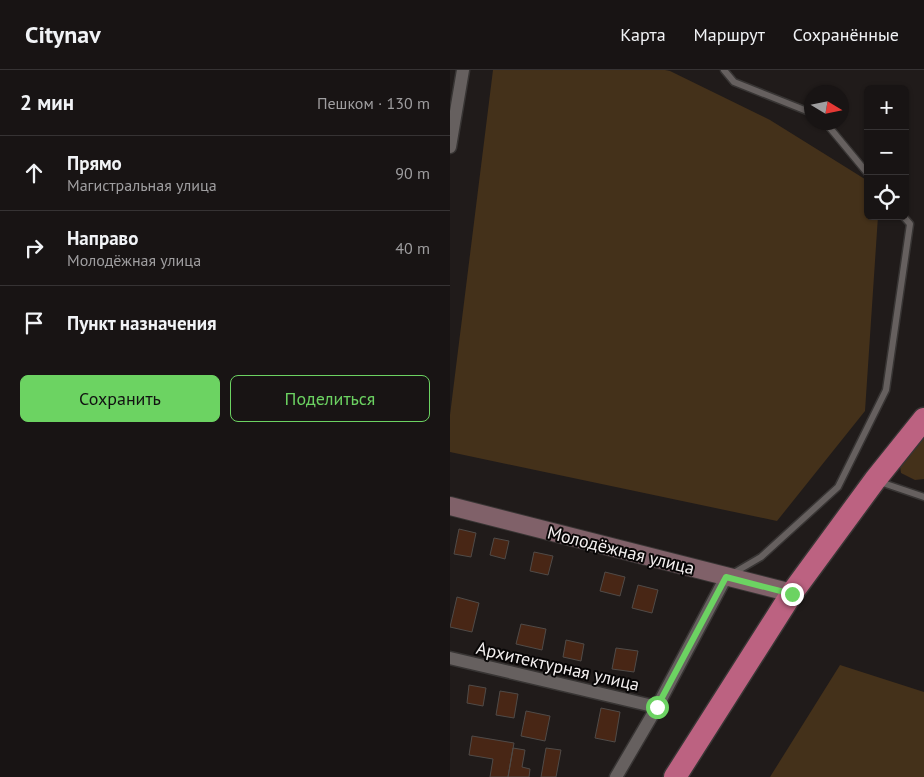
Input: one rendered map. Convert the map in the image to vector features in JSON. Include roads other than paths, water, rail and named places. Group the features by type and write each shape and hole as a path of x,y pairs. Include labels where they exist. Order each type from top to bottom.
{"highway":[{"path":"675,777 792,594 875,480 924,419"}],"street":[{"path":"450,147 463,70"},
{"name":"Молодёжная улица","path":"450,506 792,594"},
{"path":"616,777 657,707 726,577"},
{"name":"Архитектурная улица","path":"450,658 657,707"}],"lane":[{"path":"724,70 734,82 804,110"},
{"path":"832,130 864,169"},
{"path":"726,577 761,557 838,487 886,390 910,224 906,220"},
{"path":"875,480 924,497"}]}
